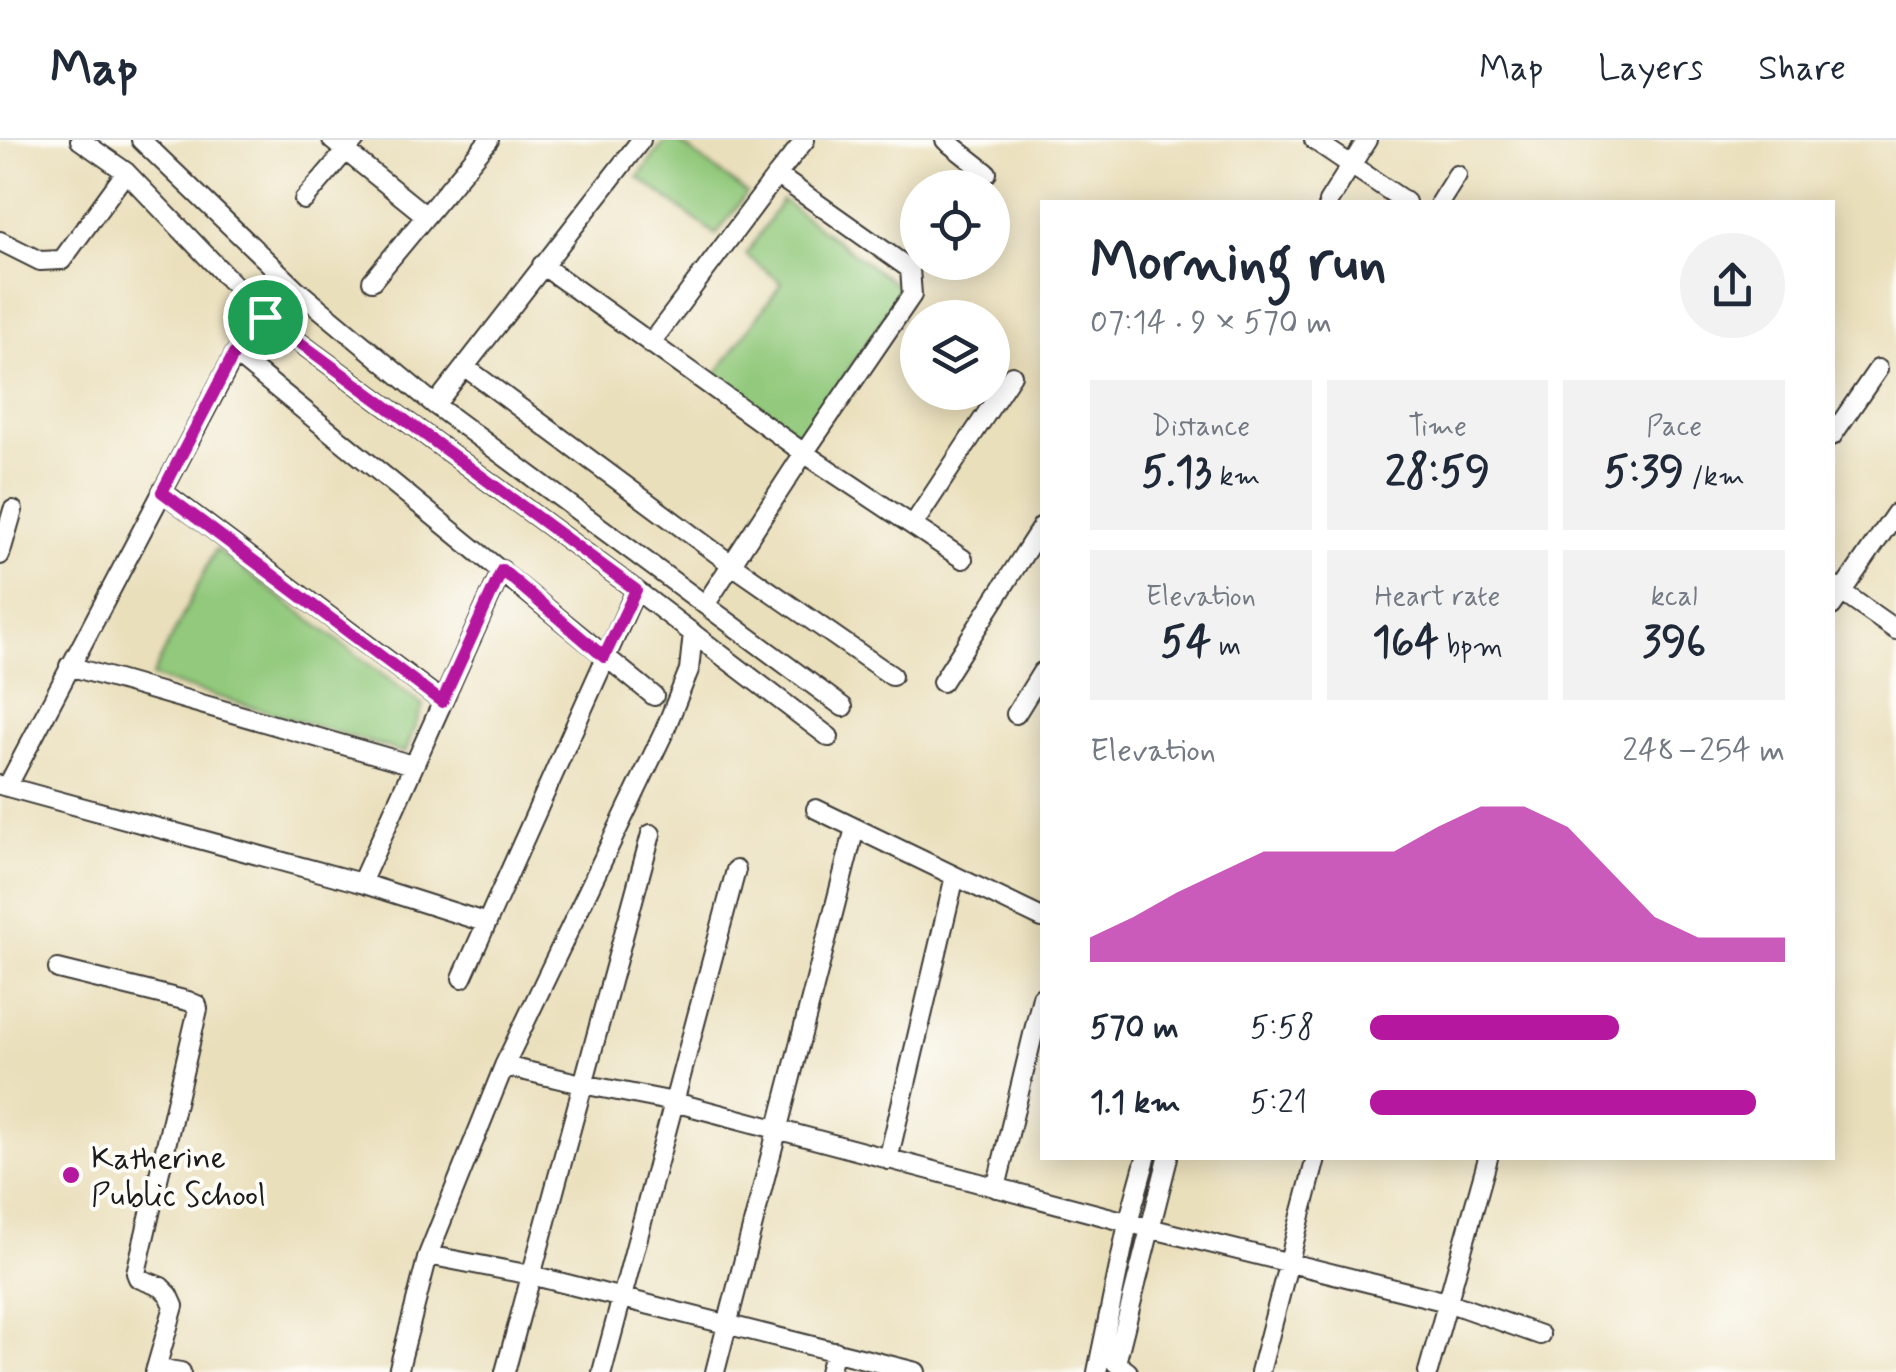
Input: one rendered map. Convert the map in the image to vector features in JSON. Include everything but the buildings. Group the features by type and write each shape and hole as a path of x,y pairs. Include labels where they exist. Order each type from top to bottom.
{"street":[{"path":"141,140 296,288 435,404 843,707"},
{"path":"372,281 489,140"},
{"path":"435,404 641,140"},
{"path":"650,344 805,140"},
{"path":"945,140 984,170"},
{"path":"1314,140 1403,200"},
{"path":"1329,200 1367,140"},
{"path":"82,141 126,172 265,317 829,736"},
{"path":"304,200 344,144 426,216"},
{"path":"0,241 40,261 62,260 126,172"},
{"path":"1441,200 1457,174"},
{"path":"705,605 912,295 910,269 776,175"},
{"path":"542,266 804,452 963,559"},
{"path":"296,288 234,354 4,786 361,883 487,923"},
{"path":"234,354 654,696"},
{"path":"465,367 731,564 892,676"},
{"path":"1835,432 1878,369"},
{"path":"913,525 1012,375"},
{"path":"162,492 442,702"},
{"path":"0,556 13,510"},
{"path":"1896,512 1836,595 1896,630"},
{"path":"942,682 1040,529"},
{"path":"361,883 502,570"},
{"path":"462,978 636,590"},
{"path":"398,1372 428,1256 504,1066 664,732 689,670 694,633"},
{"path":"70,666 412,766"},
{"path":"1016,714 1040,675"},
{"path":"816,810 1040,917"},
{"path":"715,1372 854,828"},
{"path":"505,1372 651,834"},
{"path":"602,1372 736,870"},
{"path":"888,1160 956,876"},
{"path":"58,969 197,1005 136,1273 138,1278 161,1287 174,1306 156,1370 181,1372"},
{"path":"996,1188 1040,1005"},
{"path":"504,1066 674,1102 1128,1223 1446,1302 1540,1335"},
{"path":"1096,1372 1145,1160"},
{"path":"1128,1372 1116,1363 1167,1160"},
{"path":"1260,1372 1315,1160"},
{"path":"1428,1372 1487,1160"},
{"path":"428,1256 531,1275 916,1372"},
{"path":"829,1372 834,1351"}],"green space":[{"path":"666,140 676,140 747,193 716,235 638,177"},
{"path":"782,200 903,290 802,439 716,374 782,283 746,255"},
{"path":"216,549 423,705 405,753 152,677"}],"place":[{"name":"Katherine Public School","path":"71,1175"}],"route":[{"path":"265,317 636,590 604,657 502,570 442,702 162,492 234,354 265,317"}]}
